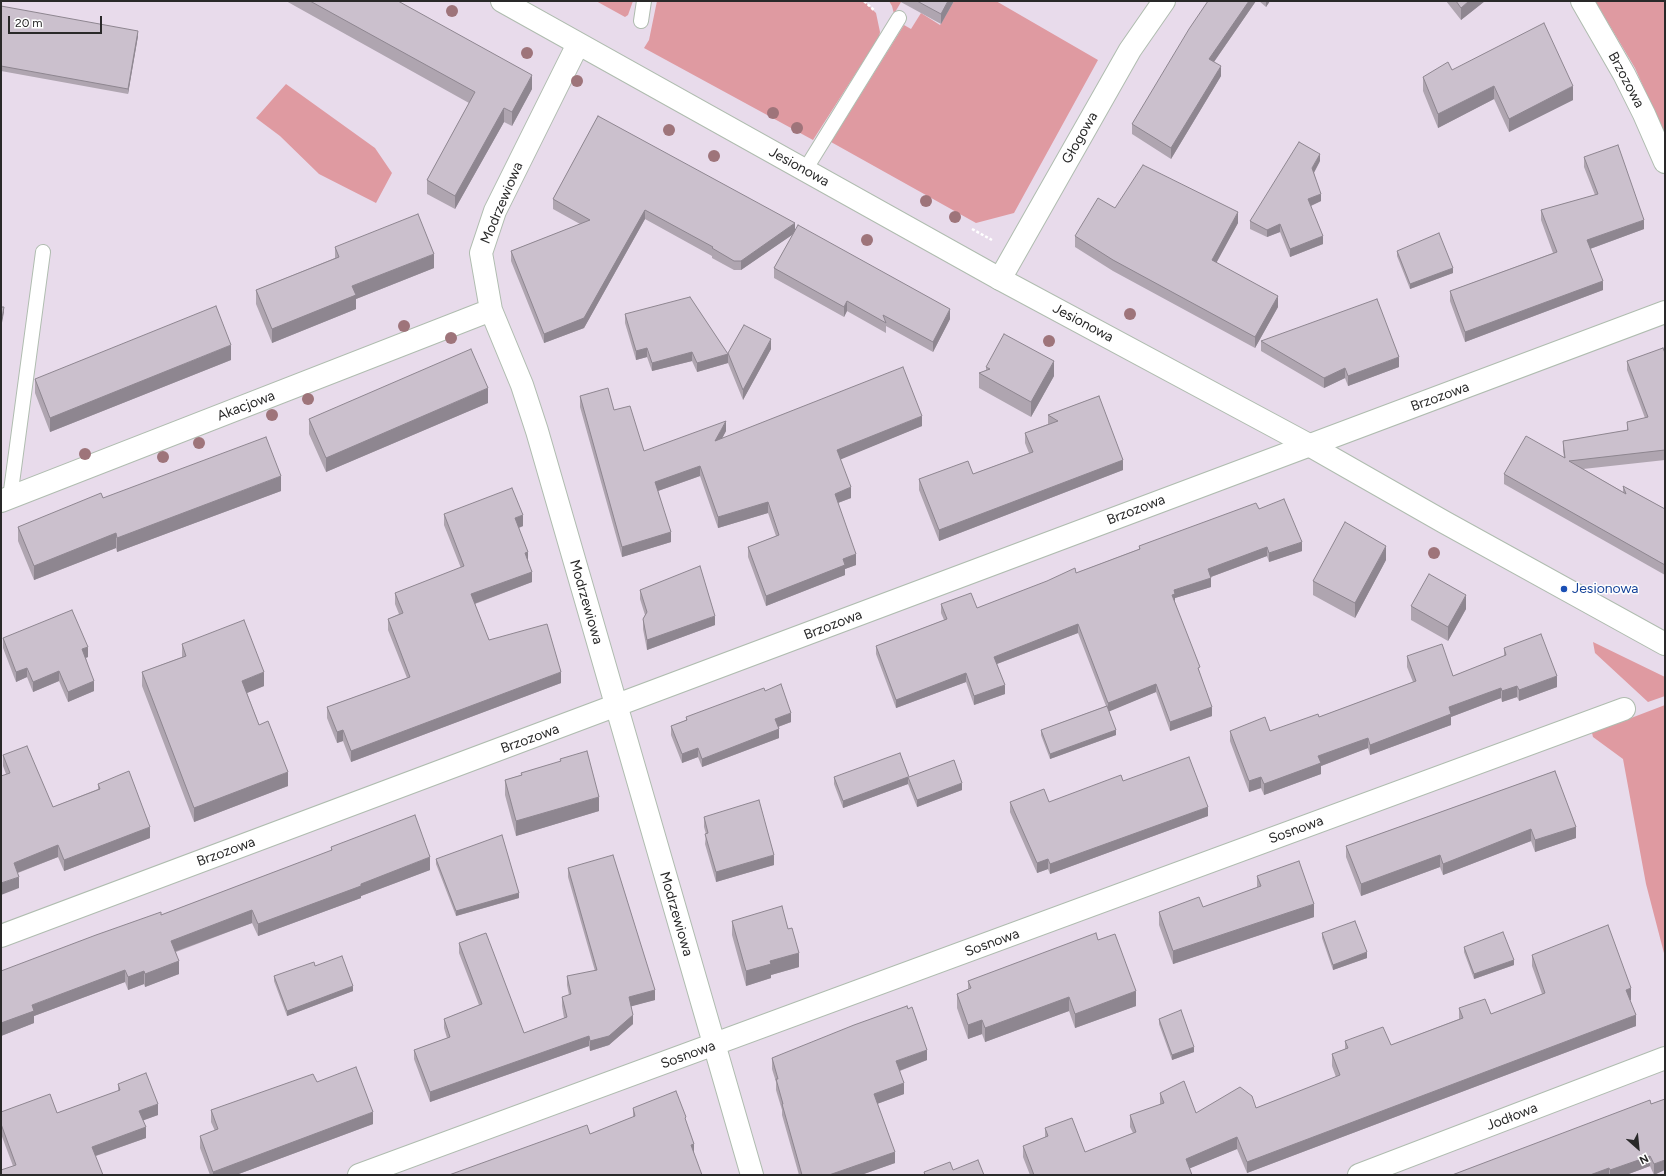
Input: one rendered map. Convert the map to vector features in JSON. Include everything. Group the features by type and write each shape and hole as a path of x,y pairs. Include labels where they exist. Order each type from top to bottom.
{"street":[{"name":"Jesionowa","path":"502,1 1000,279 1309,445 1451,526 1665,644"},
{"name":"Głogowa","path":"1000,279 1130,50 1164,1"},
{"name":"Brzozowa","path":"1582,1 1624,74 1644,114 1665,162"},
{"name":"Modrzewiowa","path":"578,44 496,211 481,253 491,310 522,385 535,424 752,1175"},
{"name":"Akacjowa","path":"5,500 491,310"},
{"name":"Brzozowa","path":"1,936 616,707 1665,312"},
{"name":"Sosnowa","path":"359,1175 1624,709"},
{"name":"Jodłowa","path":"1359,1175 1665,1058"}],"lane":[{"path":"641,21 644,1"},
{"path":"805,170 899,18"},
{"path":"5,500 43,252"}],"shaded area":[{"path":"596,1 633,1 628,15 625,17"},
{"path":"657,1 864,1 876,13 880,32 879,37 813,140 644,48 649,40"},
{"path":"889,1 901,2 894,14 892,6"},
{"path":"954,1 996,1 1098,60 1014,213 976,223 831,142 904,25 911,29 921,13 940,25"},
{"path":"1595,1 1665,1 1665,136 1635,68"},
{"path":"286,84 375,148 392,173 376,203 319,174 280,136 256,118"},
{"path":"1593,642 1665,677 1665,696 1648,702 1595,653"},
{"path":"1665,705 1665,957 1646,884 1623,759 1593,737 1592,733"}],"building":[{"path":"310,1 398,1 532,75 512,112 504,108 455,196 427,180 475,92"},
{"path":"917,1 948,1 941,14"},
{"path":"1208,1 1249,1 1209,59 1221,66 1171,148 1132,124 1189,29"},
{"path":"1456,1 1469,1 1461,8"},
{"path":"1,6 138,31 128,89 1,66"},
{"path":"1544,23 1573,86 1509,119 1494,86 1438,114 1423,77 1448,62 1452,70"},
{"path":"598,116 795,223 741,261 734,261 712,248 713,247 645,210 584,318 544,334 511,251 590,220 553,199"},
{"path":"1299,142 1320,154 1312,168 1321,194 1308,199 1323,236 1290,249 1280,224 1267,230 1250,221"},
{"path":"1618,145 1644,220 1587,240 1603,281 1465,332 1450,291 1557,252 1541,210 1598,194 1584,157"},
{"path":"1143,165 1238,212 1212,260 1278,296 1255,337 1113,260 1075,236 1098,198 1115,208"},
{"path":"418,214 434,254 352,286 356,295 272,329 256,290 339,257 335,247"},
{"path":"798,225 950,309 933,342 883,315 886,323 847,301 844,307 774,268"},
{"path":"1439,233 1453,268 1410,284 1397,251"},
{"path":"690,297 728,354 697,363 692,352 652,363 647,348 636,351 625,314"},
{"path":"1377,299 1399,357 1348,376 1345,368 1324,378 1261,341"},
{"path":"216,306 231,345 50,418 35,379"},
{"path":"1,307 4,307 1,323"},
{"path":"744,325 771,339 743,390 728,353"},
{"path":"1004,334 1054,361 1031,402 979,373 990,369 986,367"},
{"path":"1663,348 1665,353 1665,450 1569,461 1626,494 1623,486 1665,509 1665,565 1504,474 1526,436 1565,458 1563,441 1628,430 1627,422 1648,417 1627,361"},
{"path":"471,349 488,388 326,458 309,419"},
{"path":"903,367 922,416 837,450 851,487 835,494 856,554 843,559 845,565 766,596 748,547 779,535 768,502 718,517 700,466 655,482 671,532 622,547 580,396 608,388 614,410 630,406 644,451 726,421 715,441"},
{"path":"1099,396 1123,460 939,530 919,479 968,461 973,474 1033,452 1025,433 1058,421 1048,415"},
{"path":"266,437 281,476 117,538 116,533 34,566 18,527 101,493 103,498"},
{"path":"512,488 523,515 515,518 528,552 525,553 532,572 471,594 489,640 547,624 561,672 351,751 343,730 337,732 327,707 410,677 388,619 403,613 395,593 464,566 444,514"},
{"path":"1284,499 1302,542 1269,553 1267,547 1208,569 1211,578 1174,590 1175,594 1172,595 1200,667 1198,668 1212,707 1170,722 1156,684 1108,703 1078,624 994,657 1005,685 974,696 966,673 896,700 876,646 947,619 941,604 971,593 977,608 1047,581 1075,568 1076,573 1140,549 1139,546 1256,503 1259,509"},
{"path":"1345,522 1386,546 1355,603 1313,581"},
{"path":"700,566 715,616 647,640 643,619 647,612 640,590"},
{"path":"1429,574 1466,595 1448,627 1411,606"},
{"path":"72,610 88,647 82,649 94,681 68,692 59,671 33,682 27,668 16,672 3,638"},
{"path":"244,620 264,672 242,681 259,725 268,721 288,772 194,808 142,672 186,656 182,644"},
{"path":"1541,634 1557,676 1519,690 1517,686 1502,691 1501,688 1449,707 1451,714 1370,745 1368,738 1318,756 1321,763 1264,784 1261,777 1249,781 1230,731 1265,717 1270,731 1318,714 1319,717 1416,681 1407,656 1442,644 1453,676 1506,655 1504,648"},
{"path":"781,684 791,713 775,719 779,729 702,759 698,748 682,754 671,726 687,720 686,717 764,688 765,691"},
{"path":"1107,706 1116,730 1050,754 1041,730"},
{"path":"27,746 53,807 100,789 98,784 129,771 150,827 64,860 58,845 14,863 19,877 1,883 1,776 10,773 3,755"},
{"path":"587,751 599,797 516,821 505,780 522,775 521,773 561,761 560,759"},
{"path":"900,753 909,777 954,760 962,783 917,800 908,777 843,801 834,777"},
{"path":"1189,757 1208,807 1050,864 1048,859 1037,863 1010,802 1044,789 1049,802 1121,775 1123,781"},
{"path":"1555,771 1576,827 1535,840 1531,829 1443,864 1440,855 1361,884 1346,846"},
{"path":"759,800 774,855 716,872 705,834 708,833 704,817"},
{"path":"415,815 430,857 361,884 361,886 258,924 252,910 171,941 179,961 145,974 144,971 128,977 125,970 32,1005 34,1011 1,1023 1,971 161,912 161,915 332,850 331,847"},
{"path":"502,835 519,893 456,911 436,859"},
{"path":"613,855 655,990 629,997 633,1015 609,1036 590,1041 589,1036 430,1092 414,1050 450,1037 444,1019 482,1004 459,943 486,933 524,1033 567,1017 562,997 571,994 567,976 597,970 568,868"},
{"path":"1299,861 1314,904 1173,951 1159,912 1199,897 1203,907 1261,886 1257,876"},
{"path":"782,906 788,929 792,928 799,953 770,961 771,964 746,971 732,921"},
{"path":"1355,921 1367,952 1333,965 1322,933"},
{"path":"1608,925 1631,988 1626,990 1636,1015 1247,1162 1237,1137 1186,1159 1192,1175 1034,1175 1023,1146 1048,1136 1045,1128 1072,1118 1085,1152 1136,1132 1130,1115 1164,1103 1160,1093 1184,1081 1196,1113 1240,1087 1252,1096 1256,1108 1340,1075 1332,1054 1348,1048 1345,1041 1383,1027 1391,1045 1463,1018 1459,1008 1485,999 1491,1014 1545,993 1532,955"},
{"path":"1503,932 1514,960 1474,974 1464,947"},
{"path":"1096,933 1098,940 1115,934 1136,991 1075,1014 1069,997 985,1028 982,1020 968,1025 957,994 971,988 968,981"},
{"path":"342,956 353,986 287,1011 274,976 314,962 315,966"},
{"path":"907,1006 908,1009 912,1007 927,1050 896,1061 904,1083 874,1094 895,1152 829,1175 802,1175 782,1104 776,1079 778,1079 772,1058 854,1025"},
{"path":"1181,1010 1194,1047 1172,1055 1159,1019"},
{"path":"356,1067 373,1112 213,1172 200,1136 218,1129 211,1110 313,1074 317,1082"},
{"path":"146,1073 158,1104 139,1111 146,1127 92,1147 103,1175 1,1175 1,1170 16,1165 1,1124 1,1112 50,1094 57,1113 120,1090 118,1084"},
{"path":"676,1091 686,1117 685,1118 694,1144 691,1145 702,1175 449,1175 587,1125 590,1134 635,1116 633,1108"},
{"path":"1665,1099 1665,1160 1654,1164 1650,1156 1610,1170 1609,1168 1590,1175 1452,1175 1650,1100 1651,1104"},
{"path":"978,1160 984,1175 925,1175 924,1172 950,1162 953,1170"}],"place":[{"name":"Jesionowa","path":"1564,589"}]}
